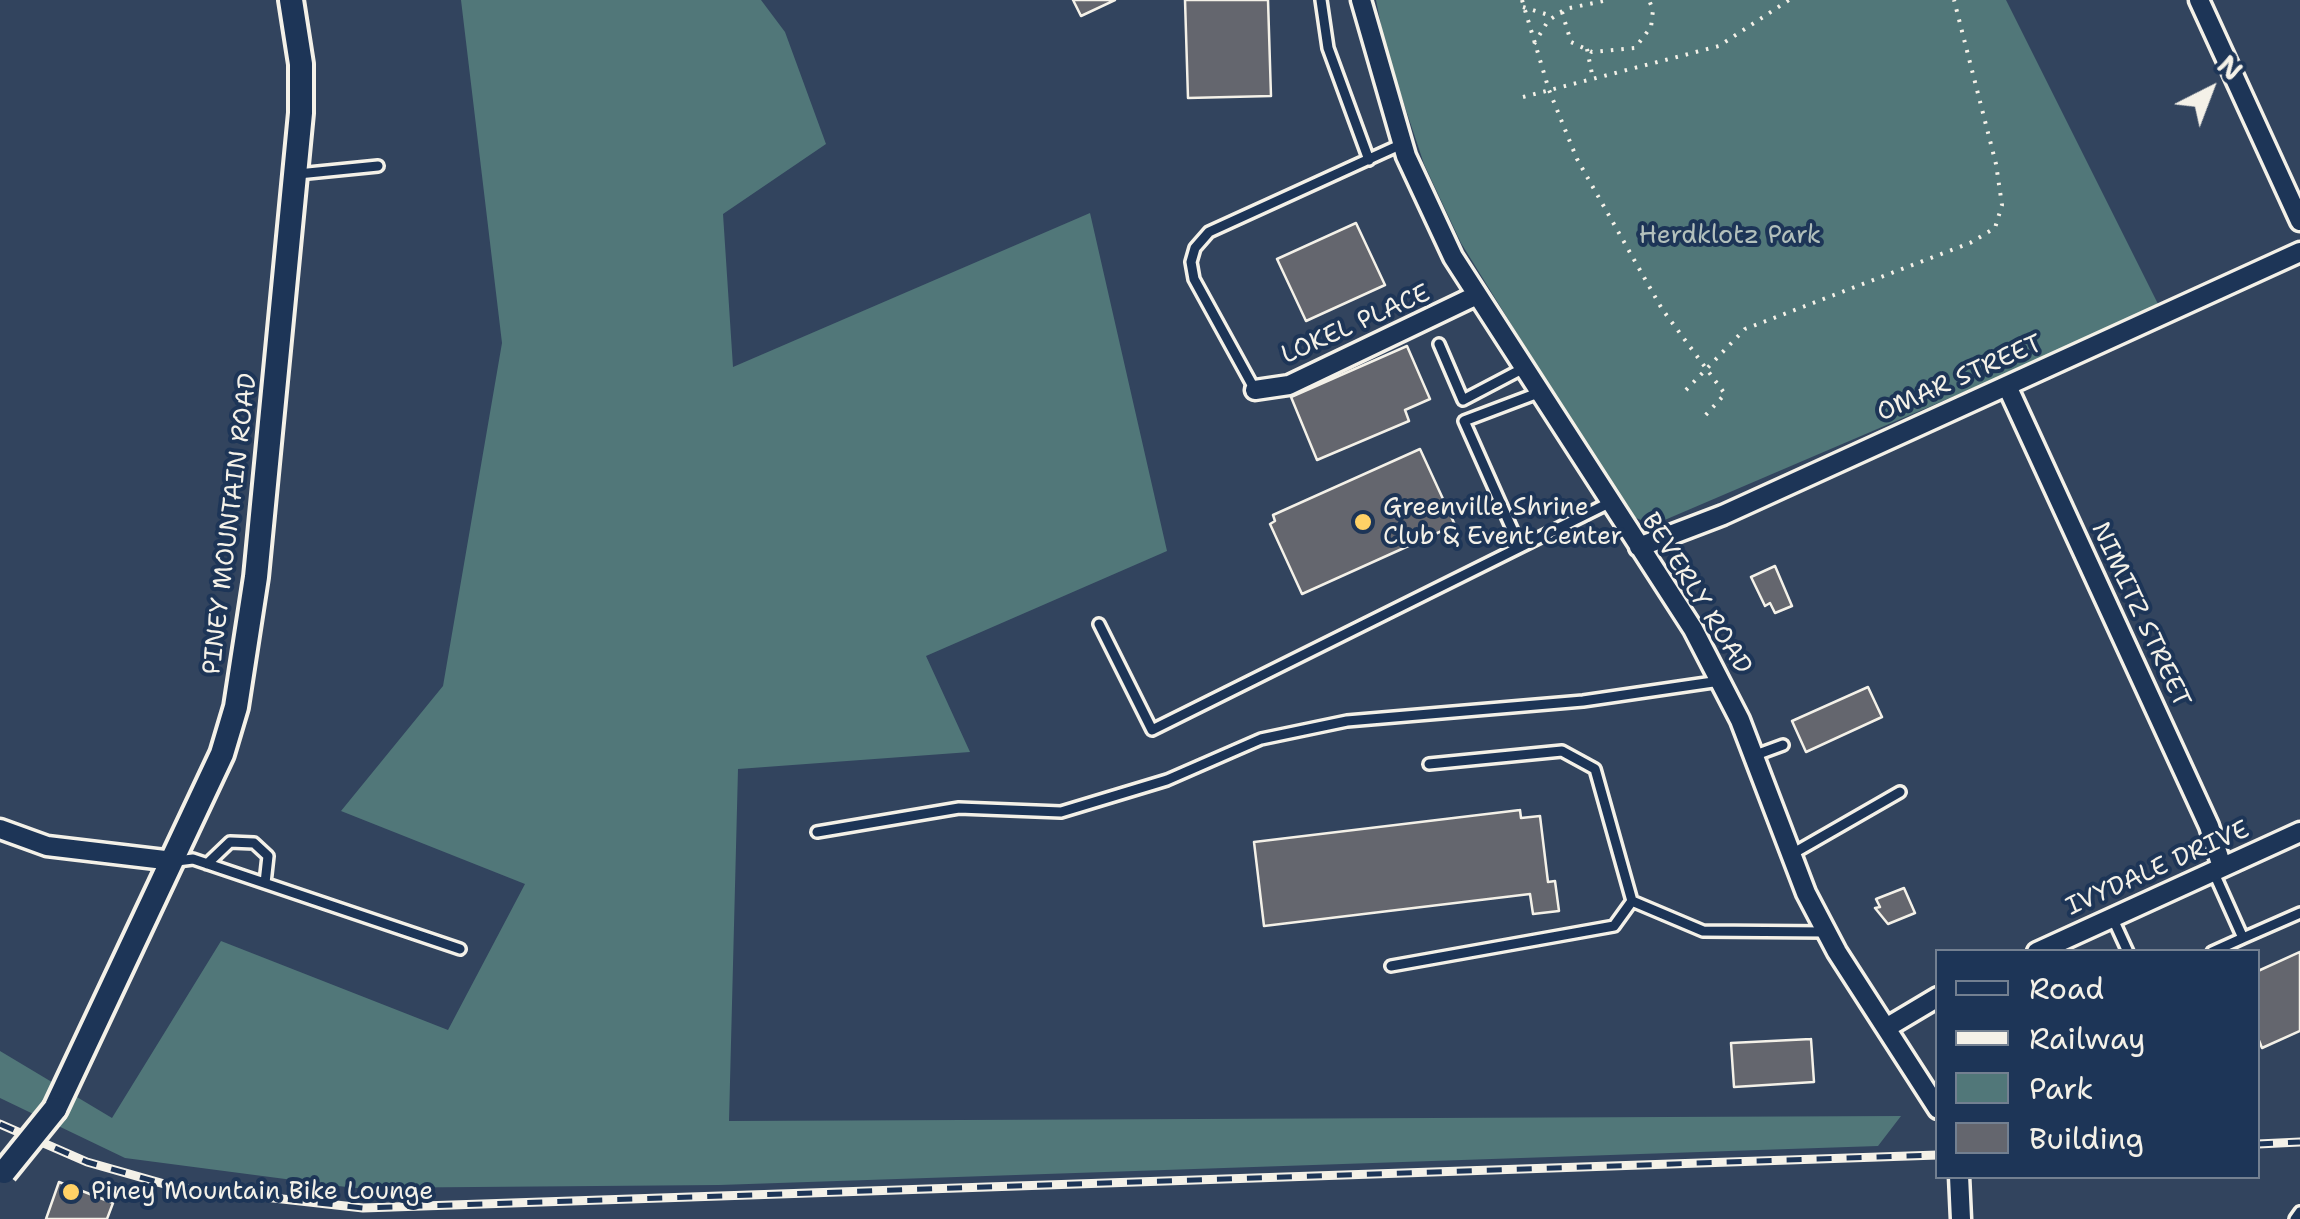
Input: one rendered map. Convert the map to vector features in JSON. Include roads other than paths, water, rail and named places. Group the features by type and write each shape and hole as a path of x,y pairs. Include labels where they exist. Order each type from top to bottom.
{"street":[{"name":"PINEY MOUNTAIN ROAD","path":"2,1174 54,1109 222,754 242,679 256,577 295,174 301,64 291,0"},
{"name":"BEVERLY ROAD","path":"1361,0 1402,144 1475,296 1722,681 1790,856 1826,932 1935,1103"},
{"path":"2198,0 2300,220"},
{"name":"OMAR STREET","path":"1639,547 1723,515 2300,252"},
{"name":"LOKEL PLACE","path":"1255,390 1289,385 1475,296"},
{"name":"NIMITZ STREET","path":"2007,386 2208,826 2218,869"},
{"path":"0,829 47,846 173,861"},
{"name":"IVYDALE DRIVE","path":"2043,949 2300,832"},
{"path":"1886,1028 1935,999"},
{"path":"1959,1179 1961,1219"}],"lane":[{"path":"1321,0 1328,48 1368,160"},
{"path":"1255,390 1194,279 1195,248 1209,232 1402,144"},
{"path":"295,174 378,166"},
{"path":"1439,344 1464,400 1522,368"},
{"path":"1520,548 1464,421 1538,393"},
{"path":"1099,624 1152,730 1609,503"},
{"path":"817,832 959,808 1061,812 1167,780 1262,739 1346,721 1583,701 1722,681"},
{"path":"1753,756 1783,745"},
{"path":"1429,764 1562,751 1595,770 1632,901"},
{"path":"1790,856 1900,792"},
{"path":"207,864 230,842 254,843 268,856 265,884"},
{"path":"173,861 193,859 460,949"},
{"path":"2218,869 2243,938"},
{"path":"1632,901 1703,930 1826,932"},
{"path":"1390,966 1614,926 1632,901"},
{"path":"2219,949 2300,913"},
{"path":"2112,917 2127,949"},
{"path":"2295,1219 2300,1212"}],"railway":[{"path":"0,1124 87,1162 175,1187 363,1208 1935,1155"},
{"path":"2260,1144 2300,1142"}],"place":[{"name":"Greenville Shrine Club & Event Center","path":"1363,522"},
{"name":"Piney Mountain Bike Lounge","path":"71,1192"}],"park label":[{"name":"Herdklotz Park","path":"1730,236"}]}
